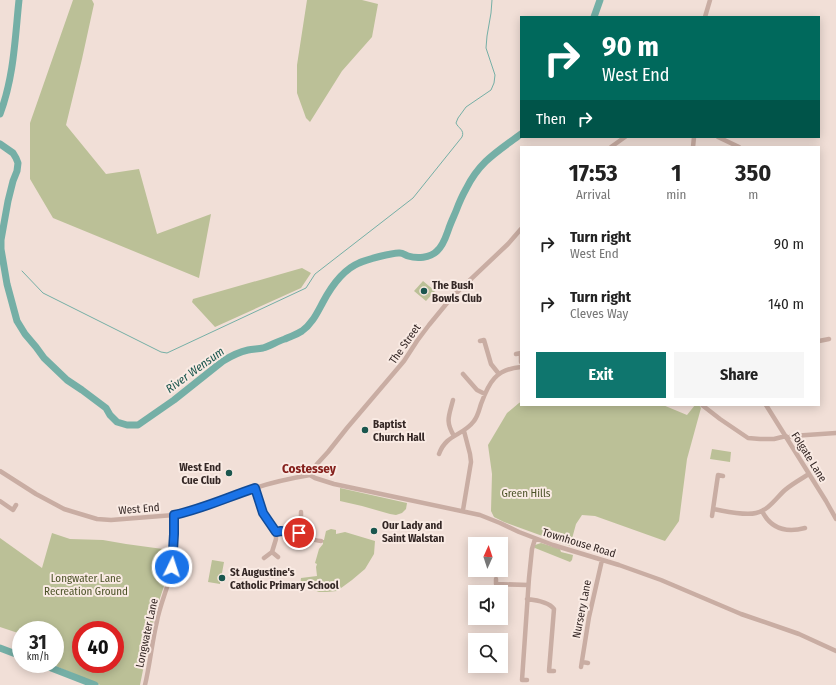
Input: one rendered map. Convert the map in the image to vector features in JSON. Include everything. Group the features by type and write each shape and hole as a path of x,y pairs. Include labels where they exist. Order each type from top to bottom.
{"street":[{"path":"705,16 710,0"},
{"path":"613,146 624,138"},
{"path":"720,138 735,146"},
{"name":"The Street","path":"310,475 317,464 404,361 429,325 457,292 508,244 520,230"},
{"path":"820,341 829,339"},
{"path":"484,340 491,364 499,374"},
{"path":"439,454 441,448 446,442 464,431 475,420 489,384 499,374 506,370 514,367 520,367"},
{"path":"471,375 465,376 478,390 485,394"},
{"path":"451,403 448,421 454,436"},
{"path":"703,406 748,438 760,440 836,433"},
{"name":"Folgate Lane","path":"767,406 836,519"},
{"path":"462,510 471,462 464,431"},
{"name":"West End","path":"0,471 36,494 64,509 97,519 111,520 174,515 190,511 255,488 310,475"},
{"path":"713,509 750,514 762,511 770,506 786,489 809,474"},
{"name":"Townhouse Road","path":"310,475 334,484 462,510 485,517 535,539 619,565 661,580 761,622 799,634 836,651"},
{"path":"712,516 718,475"},
{"path":"255,488 263,513 276,532 275,545 272,552 264,558"},
{"path":"0,501 13,510 16,505"},
{"path":"762,511 768,521 774,526 791,530 805,528"},
{"name":"Longwater Lane","path":"145,685 157,621 172,567 174,515"},
{"path":"299,533 303,516"},
{"path":"799,529 800,535"},
{"path":"276,532 281,531 299,533 319,543"},
{"path":"522,680 528,585 532,549 535,539"},
{"path":"272,552 278,557"},
{"name":"Nursery Lane","path":"588,663 581,665 589,617 602,560"},
{"path":"496,583 528,585"},
{"path":"527,599 549,604 554,609 549,671 554,671"}],"green space":[{"path":"73,0 92,0 94,4 66,125 106,174 139,169 157,234 211,214 199,278 53,218 30,179 30,123"},
{"path":"307,0 362,0 378,4 372,37 342,71 310,122 306,118 297,93 297,65"},
{"path":"302,268 311,273 301,288 215,327 192,302 193,299"},
{"name":"The Bush Bowls Club","path":"423,281 435,291 426,301 414,291"},
{"name":"Green Hills","path":"519,403 520,406 665,406 687,415 694,406 700,406 701,408 687,459 679,521 665,541 595,516 582,515 576,524 570,546 494,517 491,511 492,474 488,445 507,413"},
{"path":"712,449 731,452 730,462 710,459"},
{"path":"340,488 407,503 406,509 402,513 396,515 340,501"},
{"path":"331,529 336,530 336,534 345,532 375,541 374,554 365,569 337,591 319,592 300,585 301,578 317,576 317,564 315,563 319,549 323,544 326,531"},
{"name":"Longwater Lane Recreation Ground","path":"52,533 70,539 103,540 170,550 165,583 157,607 140,685 100,685 72,673 64,670 64,621 12,621 12,631 0,627 0,538 42,568"},
{"path":"541,543 560,549 561,552 573,555 572,560 570,562 534,547 535,545"},
{"path":"212,560 224,562 220,584 208,582"}],"waterway":[{"name":"River Wensum","path":"0,114 5,100 11,72 19,0"},
{"path":"22,271 43,293 161,352 167,353 306,288 315,274 413,198 462,137 463,133 456,123 458,118 466,107 491,90 494,83 495,75 486,48 492,0"},
{"name":"River Wensum","path":"594,16 600,0"},
{"name":"River Wensum","path":"0,144 13,153 18,163 8,201 1,240 1,249 7,284 17,321 25,334 44,358 67,380 106,408 117,422 127,425 138,425 174,400 226,359 235,354 266,347 302,331 314,318 342,274 353,266 380,256 397,253 419,258 434,253 443,243 471,179 483,164 520,135"},
{"path":"0,648 12,653"},
{"path":"64,673 95,685"}],"place":[{"name":"The Bush Bowls Club","path":"424,291"},
{"name":"Baptist Church Hall","path":"365,430"},
{"name":"West End Cue Club","path":"229,473"},
{"name":"Our Lady and Saint Walstan","path":"374,531"},
{"name":"St Augustine's Catholic Primary School","path":"222,578"}],"district":[{"name":"Costessey","path":"309,468"}],"route":[{"path":"172,567 174,559 174,515 190,511 255,488 263,513 276,532 281,531 299,533"}]}
